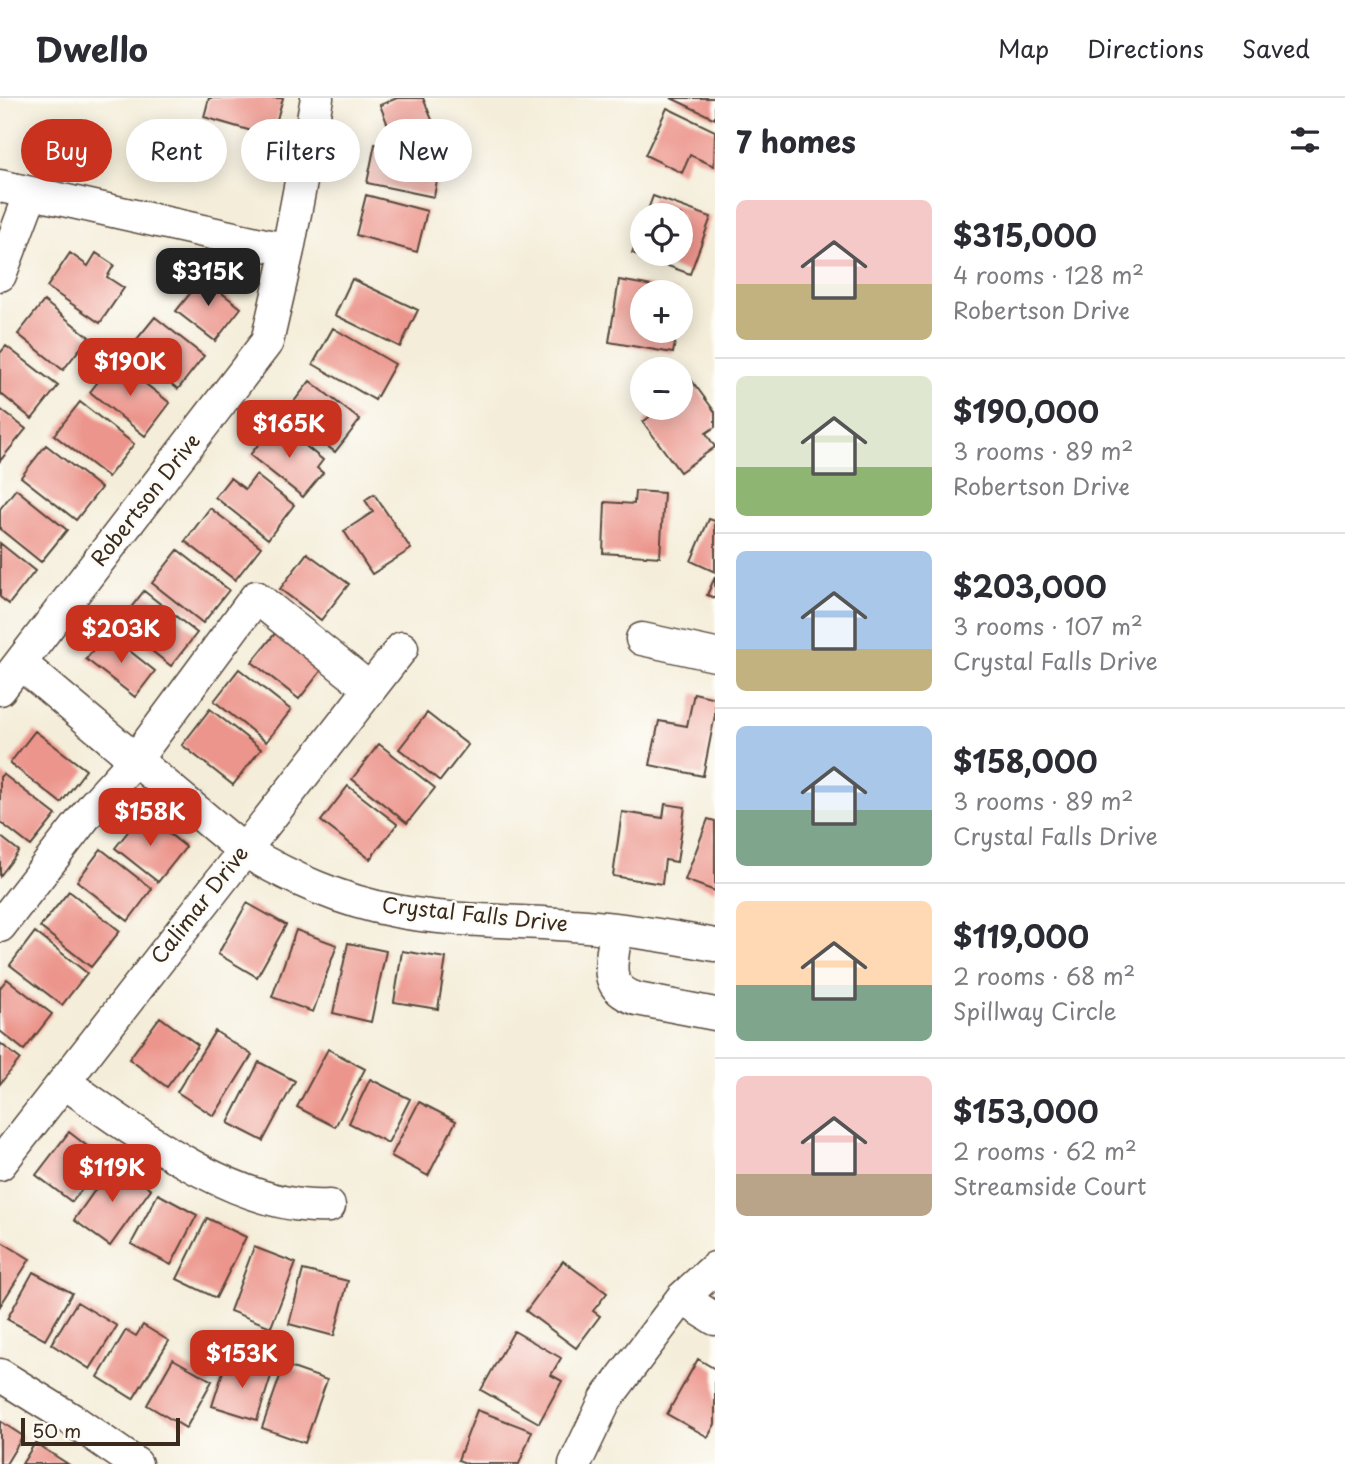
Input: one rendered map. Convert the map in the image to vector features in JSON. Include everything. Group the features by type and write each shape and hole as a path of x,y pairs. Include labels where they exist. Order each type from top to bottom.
{"street":[{"name":"Robertson Drive","path":"0,689 267,342 288,250 317,98"},
{"path":"0,186 288,250"},
{"path":"0,275 31,193"},
{"path":"0,926 93,804 136,759 256,597 370,689"},
{"path":"642,639 715,655"},
{"name":"Calimar Drive","path":"0,1164 402,648"},
{"name":"Crystal Falls Drive","path":"20,663 243,850 281,872 329,894 396,912 574,925 715,946"},
{"path":"616,930 612,978 616,988 637,999 715,1014"},
{"path":"64,1082 173,1157 209,1175 287,1204 310,1208 329,1206"},
{"path":"575,1464 606,1399 682,1298 715,1268"},
{"path":"682,1298 715,1319"},
{"path":"0,1375 136,1464"}],"building":[{"path":"209,98 283,98 277,119 241,119 241,128 227,124 227,119 204,117"},
{"path":"397,98 423,98 432,119 386,119 380,105"},
{"path":"671,98 715,98 715,119"},
{"path":"667,108 715,131 714,166 690,155 682,173 645,155"},
{"path":"374,149 374,182 437,182 434,197 367,183"},
{"path":"366,195 427,211 417,252 356,235"},
{"path":"653,196 672,203 650,203"},
{"path":"693,210 711,217 693,266"},
{"path":"70,253 88,266 96,253 114,265 107,277 124,288 100,323 47,287"},
{"path":"668,266 693,266 690,274"},
{"path":"196,273 241,308 215,341 176,311 193,290 187,285"},
{"path":"352,279 418,310 400,347 335,315"},
{"path":"619,280 630,282 630,343 675,343 673,353 609,342"},
{"path":"44,301 89,337 63,370 18,334"},
{"path":"155,317 204,356 178,389 128,350"},
{"path":"333,328 395,364 375,400 313,364"},
{"path":"6,346 58,386 32,419 0,393 0,353"},
{"path":"115,360 170,403 145,436 90,392"},
{"path":"310,381 360,420 335,452 285,413"},
{"path":"693,382 715,412 715,427 706,433 715,447 680,472 643,422 693,420"},
{"path":"80,402 134,444 108,477 54,435"},
{"path":"0,409 26,429 0,461"},
{"path":"276,422 323,460 317,468 323,473 303,497 250,455"},
{"path":"46,445 101,488 76,520 21,477"},
{"path":"256,475 294,505 268,539 215,497 230,478 245,489"},
{"path":"16,489 67,530 41,562 0,529 0,509"},
{"path":"635,491 664,493 660,557 603,553 605,502 634,504"},
{"path":"374,494 411,549 372,574 344,531 373,512 365,500"},
{"path":"210,508 261,547 235,580 185,541"},
{"path":"709,519 715,521 715,572 691,561"},
{"path":"0,543 35,571 9,604 0,597"},
{"path":"178,550 229,590 203,623 152,583"},
{"path":"307,553 349,584 321,620 280,589"},
{"path":"715,577 715,598 707,595"},
{"path":"144,591 197,633 171,666 118,624"},
{"path":"281,626 328,662 299,699 252,662"},
{"path":"107,633 155,671 135,697 86,659"},
{"path":"239,669 291,710 266,742 214,701"},
{"path":"694,693 715,698 715,715 703,776 650,765 659,721 687,726"},
{"path":"210,709 261,749 233,785 182,745"},
{"path":"427,713 468,745 440,781 399,749"},
{"path":"35,731 86,770 61,803 10,763"},
{"path":"379,744 435,788 407,823 352,779"},
{"path":"3,774 56,815 31,846 0,822 0,777"},
{"path":"348,786 397,824 370,859 321,821"},
{"path":"665,804 685,807 677,862 665,860 662,884 613,876 622,812 663,818"},
{"path":"143,813 186,847 158,882 115,848"},
{"path":"708,819 715,821 715,891 685,880"},
{"path":"0,836 19,851 0,876"},
{"path":"101,849 152,889 128,921 77,881"},
{"path":"69,891 120,931 91,967 40,927"},
{"path":"247,903 286,925 257,977 218,954"},
{"path":"296,930 337,945 313,1012 272,997"},
{"path":"35,932 87,973 62,1005 10,965"},
{"path":"348,943 386,951 371,1022 333,1013"},
{"path":"402,951 446,958 438,1009 394,1002"},
{"path":"7,979 52,1014 24,1050 0,1031 0,988"},
{"path":"160,1017 198,1045 167,1087 129,1059"},
{"path":"215,1031 252,1055 214,1116 177,1092"},
{"path":"0,1043 20,1059 0,1084"},
{"path":"328,1049 365,1069 335,1127 297,1107"},
{"path":"259,1062 295,1081 263,1141 228,1123"},
{"path":"370,1079 410,1099 388,1143 349,1123"},
{"path":"419,1102 456,1121 428,1176 391,1156"},
{"path":"69,1132 105,1160 72,1202 36,1175"},
{"path":"114,1163 151,1189 110,1246 74,1220"},
{"path":"158,1194 197,1215 171,1265 131,1244"},
{"path":"207,1218 246,1237 216,1298 177,1279"},
{"path":"0,1241 30,1259 0,1306"},
{"path":"254,1247 296,1263 271,1327 230,1311"},
{"path":"563,1261 607,1293 593,1311 600,1316 576,1348 526,1311"},
{"path":"303,1270 348,1281 334,1336 289,1324"},
{"path":"33,1272 72,1293 45,1340 7,1319"},
{"path":"77,1302 117,1326 90,1369 51,1344"},
{"path":"143,1325 169,1341 133,1399 98,1377 126,1330 136,1336"},
{"path":"514,1331 561,1358 551,1375 562,1381 539,1423 481,1390"},
{"path":"173,1359 212,1381 186,1428 147,1405"},
{"path":"227,1359 272,1373 257,1420 212,1406"},
{"path":"698,1359 715,1369 715,1424 708,1437 667,1414"},
{"path":"284,1365 327,1380 305,1443 262,1428"},
{"path":"477,1410 532,1431 519,1464 468,1464 458,1460"},
{"path":"0,1421 23,1436 6,1464 0,1464"},
{"path":"35,1443 68,1464 22,1464"}]}
